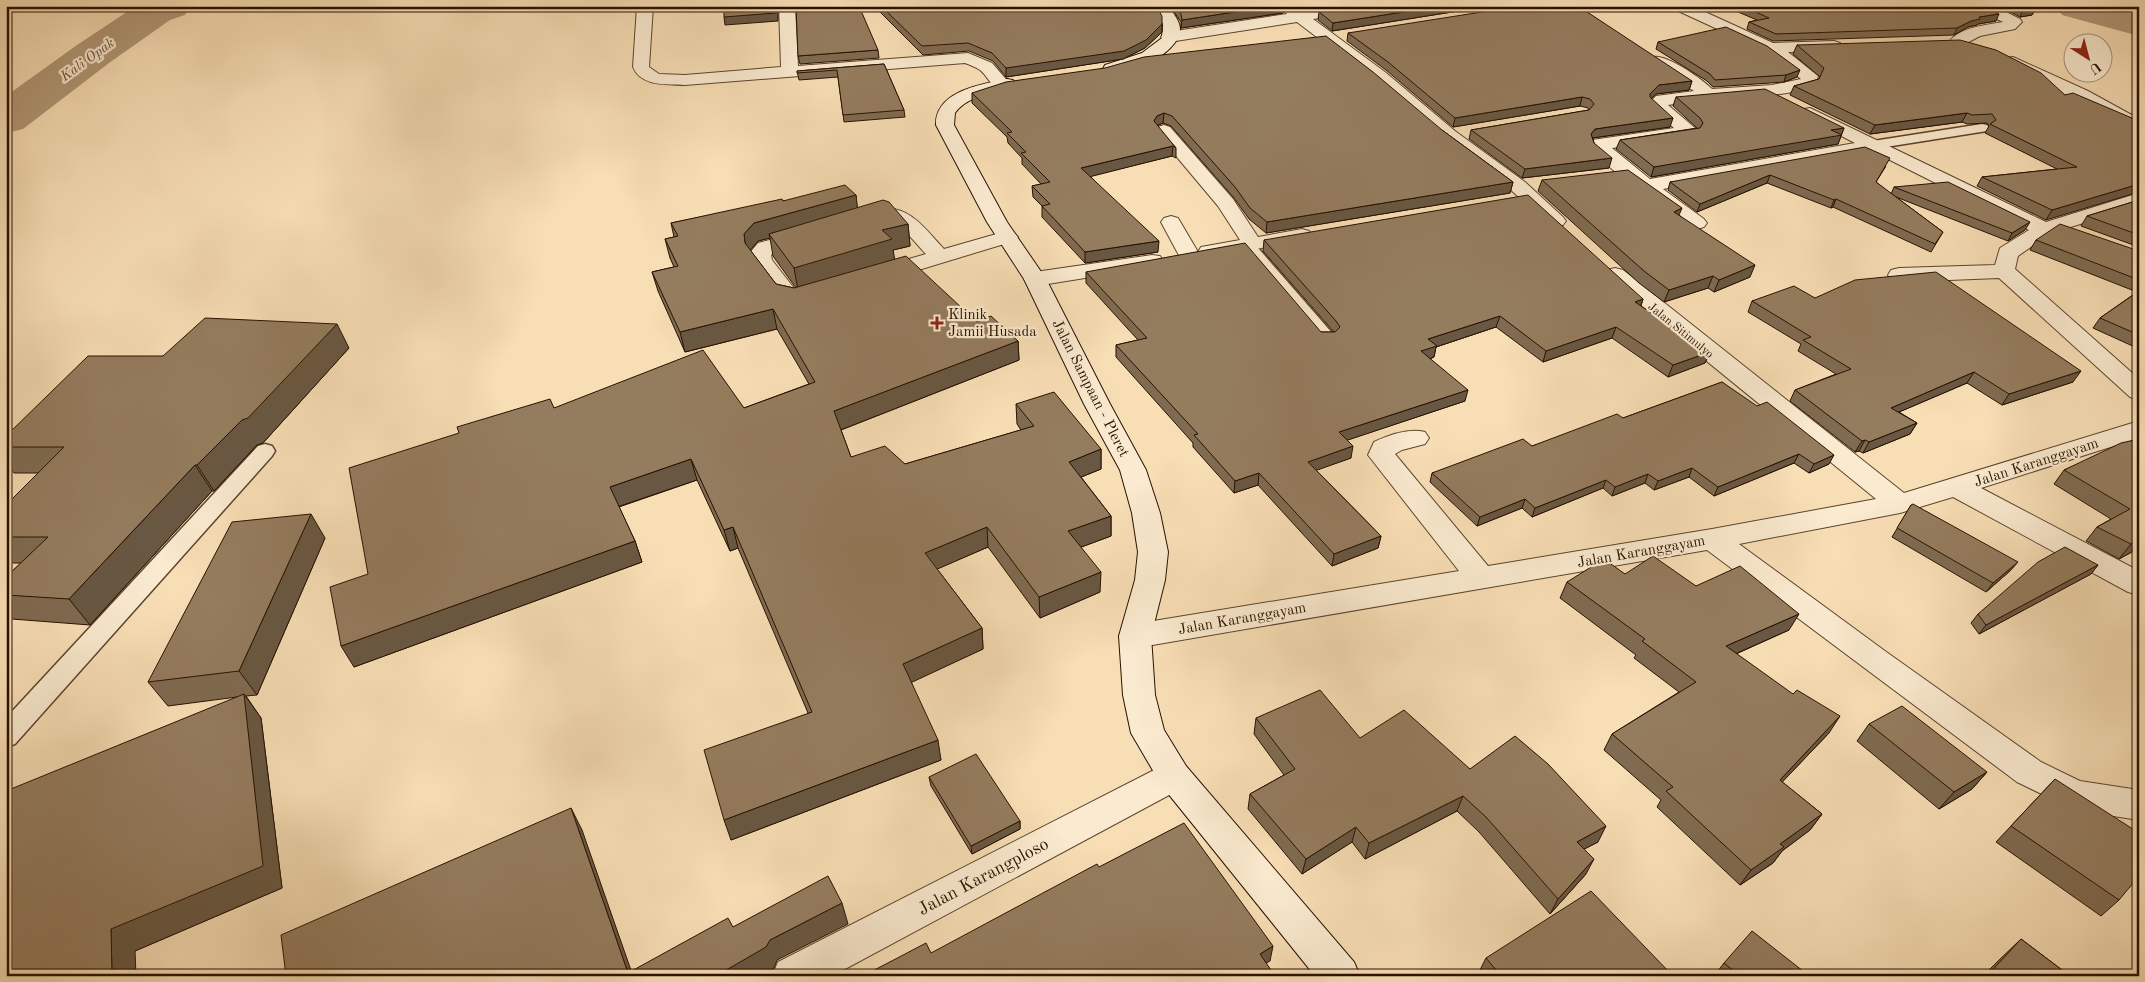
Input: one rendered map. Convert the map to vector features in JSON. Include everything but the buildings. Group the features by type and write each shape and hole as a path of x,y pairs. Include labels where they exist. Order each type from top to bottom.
{"street":[{"path":"645,6 641,67 643,72 656,79 685,80 968,58 986,67 1002,85"},
{"path":"786,6 790,72"},
{"path":"1160,6 1171,23 1174,47"},
{"path":"1286,6 1379,76 1448,135 1531,189 1573,236"},
{"path":"1088,72 1118,68 1141,60 1160,50 1300,17 1367,6"},
{"path":"1679,6 1771,48 1810,76 1809,82 1800,86 1767,92 1722,92 1662,100 1657,104 1689,132 1599,144 1629,173 1697,223"},
{"path":"1957,42 1975,32 2009,26 2014,22 1981,6"},
{"path":"1309,40 1346,35"},
{"path":"1938,42 1957,42 1981,48"},
{"path":"1771,48 1854,45"},
{"path":"1998,54 2082,95 2139,126"},
{"path":"1649,55 1708,94"},
{"name":"Jalan Sampaan - Pleret","path":"1031,80 1002,85 965,96 947,110 944,121 948,133 1007,237 1035,279 1097,404 1133,470 1146,513 1153,552 1150,580 1135,636 1139,696 1148,733 1174,776 1340,976"},
{"path":"1767,92 2050,227 2084,236"},
{"path":"1164,131 1226,203 1249,244"},
{"path":"1448,135 1476,131"},
{"path":"1648,186 1873,144"},
{"path":"1601,176 1629,173"},
{"path":"1501,202 1531,189"},
{"path":"2004,271 2008,253 2050,227 2139,199"},
{"path":"829,290 796,299 788,297 761,261 760,254 766,248 884,214 903,218 940,257"},
{"path":"1171,222 1190,256"},
{"path":"1035,279 1190,256 1319,232"},
{"path":"856,282 1007,237"},
{"name":"Jalan Sitimulyo","path":"1601,262 1630,289 1900,504"},
{"path":"1900,275 2004,271 2139,392"},
{"name":"Jalan Karanggayam","path":"1135,636 1712,539 1900,504 2139,429"},
{"path":"1416,438 1394,443 1383,448 1381,455 1481,578"},
{"path":"1957,487 2139,584"},
{"path":"1712,539 1874,660 2029,772 2074,795 2139,805"},
{"name":"Jalan Karangploso","path":"792,976 1174,776"}],"lane":[{"path":"1873,144 1982,128"},
{"path":"1249,244 1327,338"},
{"path":"6,736 265,451"}],"waterway":[{"name":"Kali Opak","path":"6,119 93,54 156,11 171,6"},
{"path":"2076,6 2139,24"}],"place":[{"name":"Klinik Jamii Husada","path":"937,323"}]}
